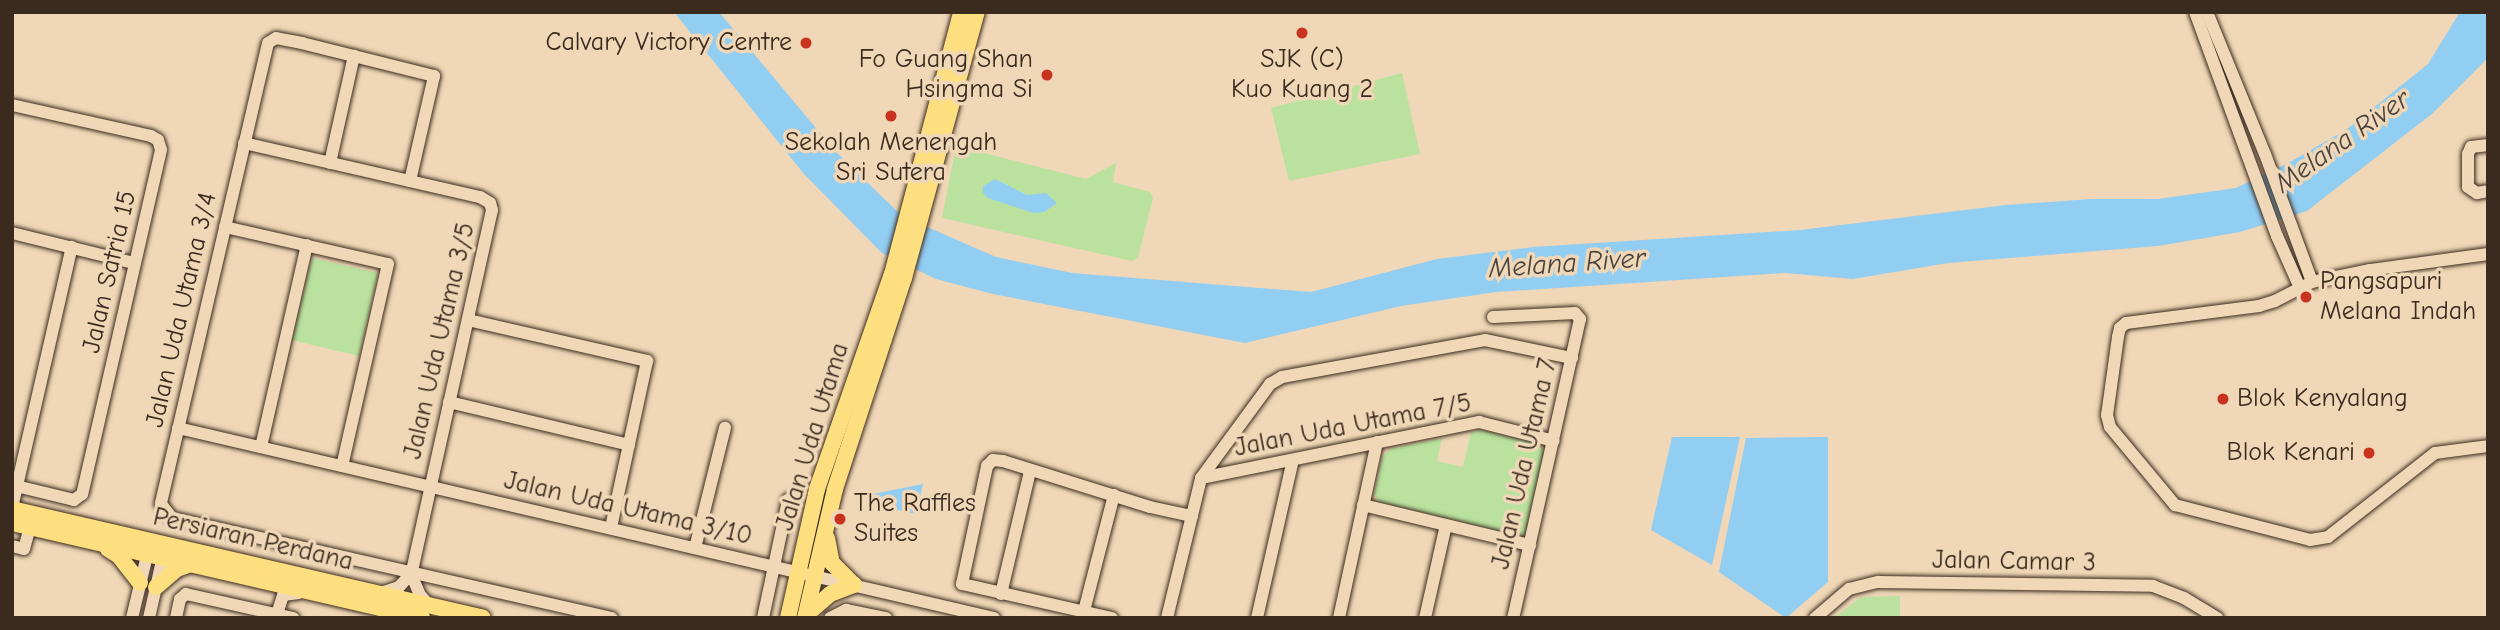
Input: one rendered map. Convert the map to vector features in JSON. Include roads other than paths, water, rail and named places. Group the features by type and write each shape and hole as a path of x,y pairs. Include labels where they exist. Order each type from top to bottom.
{"main road":[{"path":"898,276 961,12"},
{"path":"914,213 977,12"},
{"name":"Jalan Uda Utama","path":"788,618 825,529 898,276"},
{"name":"Jalan Uda Utama","path":"806,616 807,574 817,489 898,276"},
{"name":"Persiaran Perdana","path":"12,508 156,549 377,594 426,612"},
{"name":"Persiaran Perdana","path":"12,523 97,542 156,549 191,564 320,594 426,612 483,618"},
{"path":"806,616 830,594 854,585 832,564 825,529"},
{"path":"97,542 119,556 148,585 191,564"}],"street":[{"path":"2195,12 2277,236 2300,288"},
{"path":"2207,12 2265,154 2312,282"},
{"name":"Jalan Uda Utama 3/4","path":"410,181 433,82 430,73 276,38 268,43 161,504 172,518 412,572"},
{"path":"330,163 354,56"},
{"name":"Jalan Satria 15","path":"12,105 158,140 161,150 82,494 74,500 15,486"},
{"name":"Jalan Uda Utama 3/5","path":"244,143 480,197 490,202 492,210 412,572"},
{"path":"2488,145 2471,147 2468,154 2468,187 2477,193 2488,191"},
{"path":"225,227 388,264 342,466"},
{"path":"12,233 134,262"},
{"path":"261,447 307,245"},
{"path":"12,508 72,247"},
{"path":"2488,254 2369,270 2312,282 2259,306 2135,320 2120,328 2107,415 2110,427 2175,505 2291,537 2328,537 2435,453 2488,446"},
{"name":"Jalan Uda Utama 7","path":"1493,317 1574,313 1580,319 1513,618"},
{"path":"468,320 647,361 611,528"},
{"path":"1167,618 1201,478 1270,384 1282,377 1485,340 1572,358"},
{"path":"449,402 629,445"},
{"name":"Jalan Uda Utama 7/5","path":"1201,478 1479,422 1553,440"},
{"name":"Jalan Uda Utama 3/10","path":"178,428 993,618"},
{"path":"695,548 725,428"},
{"path":"1339,618 1377,442"},
{"path":"1112,618 962,584 987,466 993,460 1003,461 1192,516"},
{"path":"1257,618 1293,460"},
{"path":"1001,594 1030,471"},
{"path":"1084,611 1114,495"},
{"path":"763,618 788,500"},
{"path":"1363,505 1530,544"},
{"path":"1425,618 1446,525"},
{"path":"12,546 24,549 30,527"},
{"path":"132,618 148,585 156,549"},
{"path":"377,594 399,587 412,572"},
{"path":"412,572 426,612"},
{"path":"412,572 612,618"},
{"name":"Jalan Camar 3","path":"1815,618 1849,589 1878,582 2153,586 2184,598 2217,618"},
{"path":"148,585 149,618"},
{"path":"277,614 283,595 287,593 320,594"},
{"path":"176,618 180,599 186,594 293,618"},
{"path":"830,618 846,610 886,618"}],"water":[{"name":"Melana River","path":"674,12 719,12 835,151 902,216 996,257 1072,273 1311,292 1437,259 1533,247 1800,230 2006,205 2092,199 2158,199 2236,188 2290,162 2347,129 2428,64 2460,12 2488,12 2488,58 2433,113 2307,211 2240,232 2158,246 1948,263 1853,279 1785,273 1496,292 1401,306 1245,343 993,294 936,279 882,253 804,174"},
{"path":"995,179 1027,195 1046,193 1057,203 1044,212 1033,213 988,198 983,193 983,186"},
{"path":"1672,437 1740,437 1712,565 1651,530"},
{"path":"1828,437 1828,582 1786,618 1719,572 1746,438"},
{"path":"923,484 916,514 866,503 868,495"}],"place":[{"name":"SJK (C) Kuo Kuang 2","path":"1302,33"},
{"name":"Calvary Victory Centre","path":"806,43"},
{"name":"Fo Guang Shan Hsingma Si","path":"1047,75"},
{"name":"Sekolah Menengah Sri Sutera","path":"891,116"},
{"name":"Pangsapuri Melana Indah","path":"2306,297"},
{"name":"Blok Kenyalang","path":"2223,399"},
{"name":"Blok Kenari","path":"2369,453"},
{"name":"The Raffles Suites","path":"840,519"}]}
